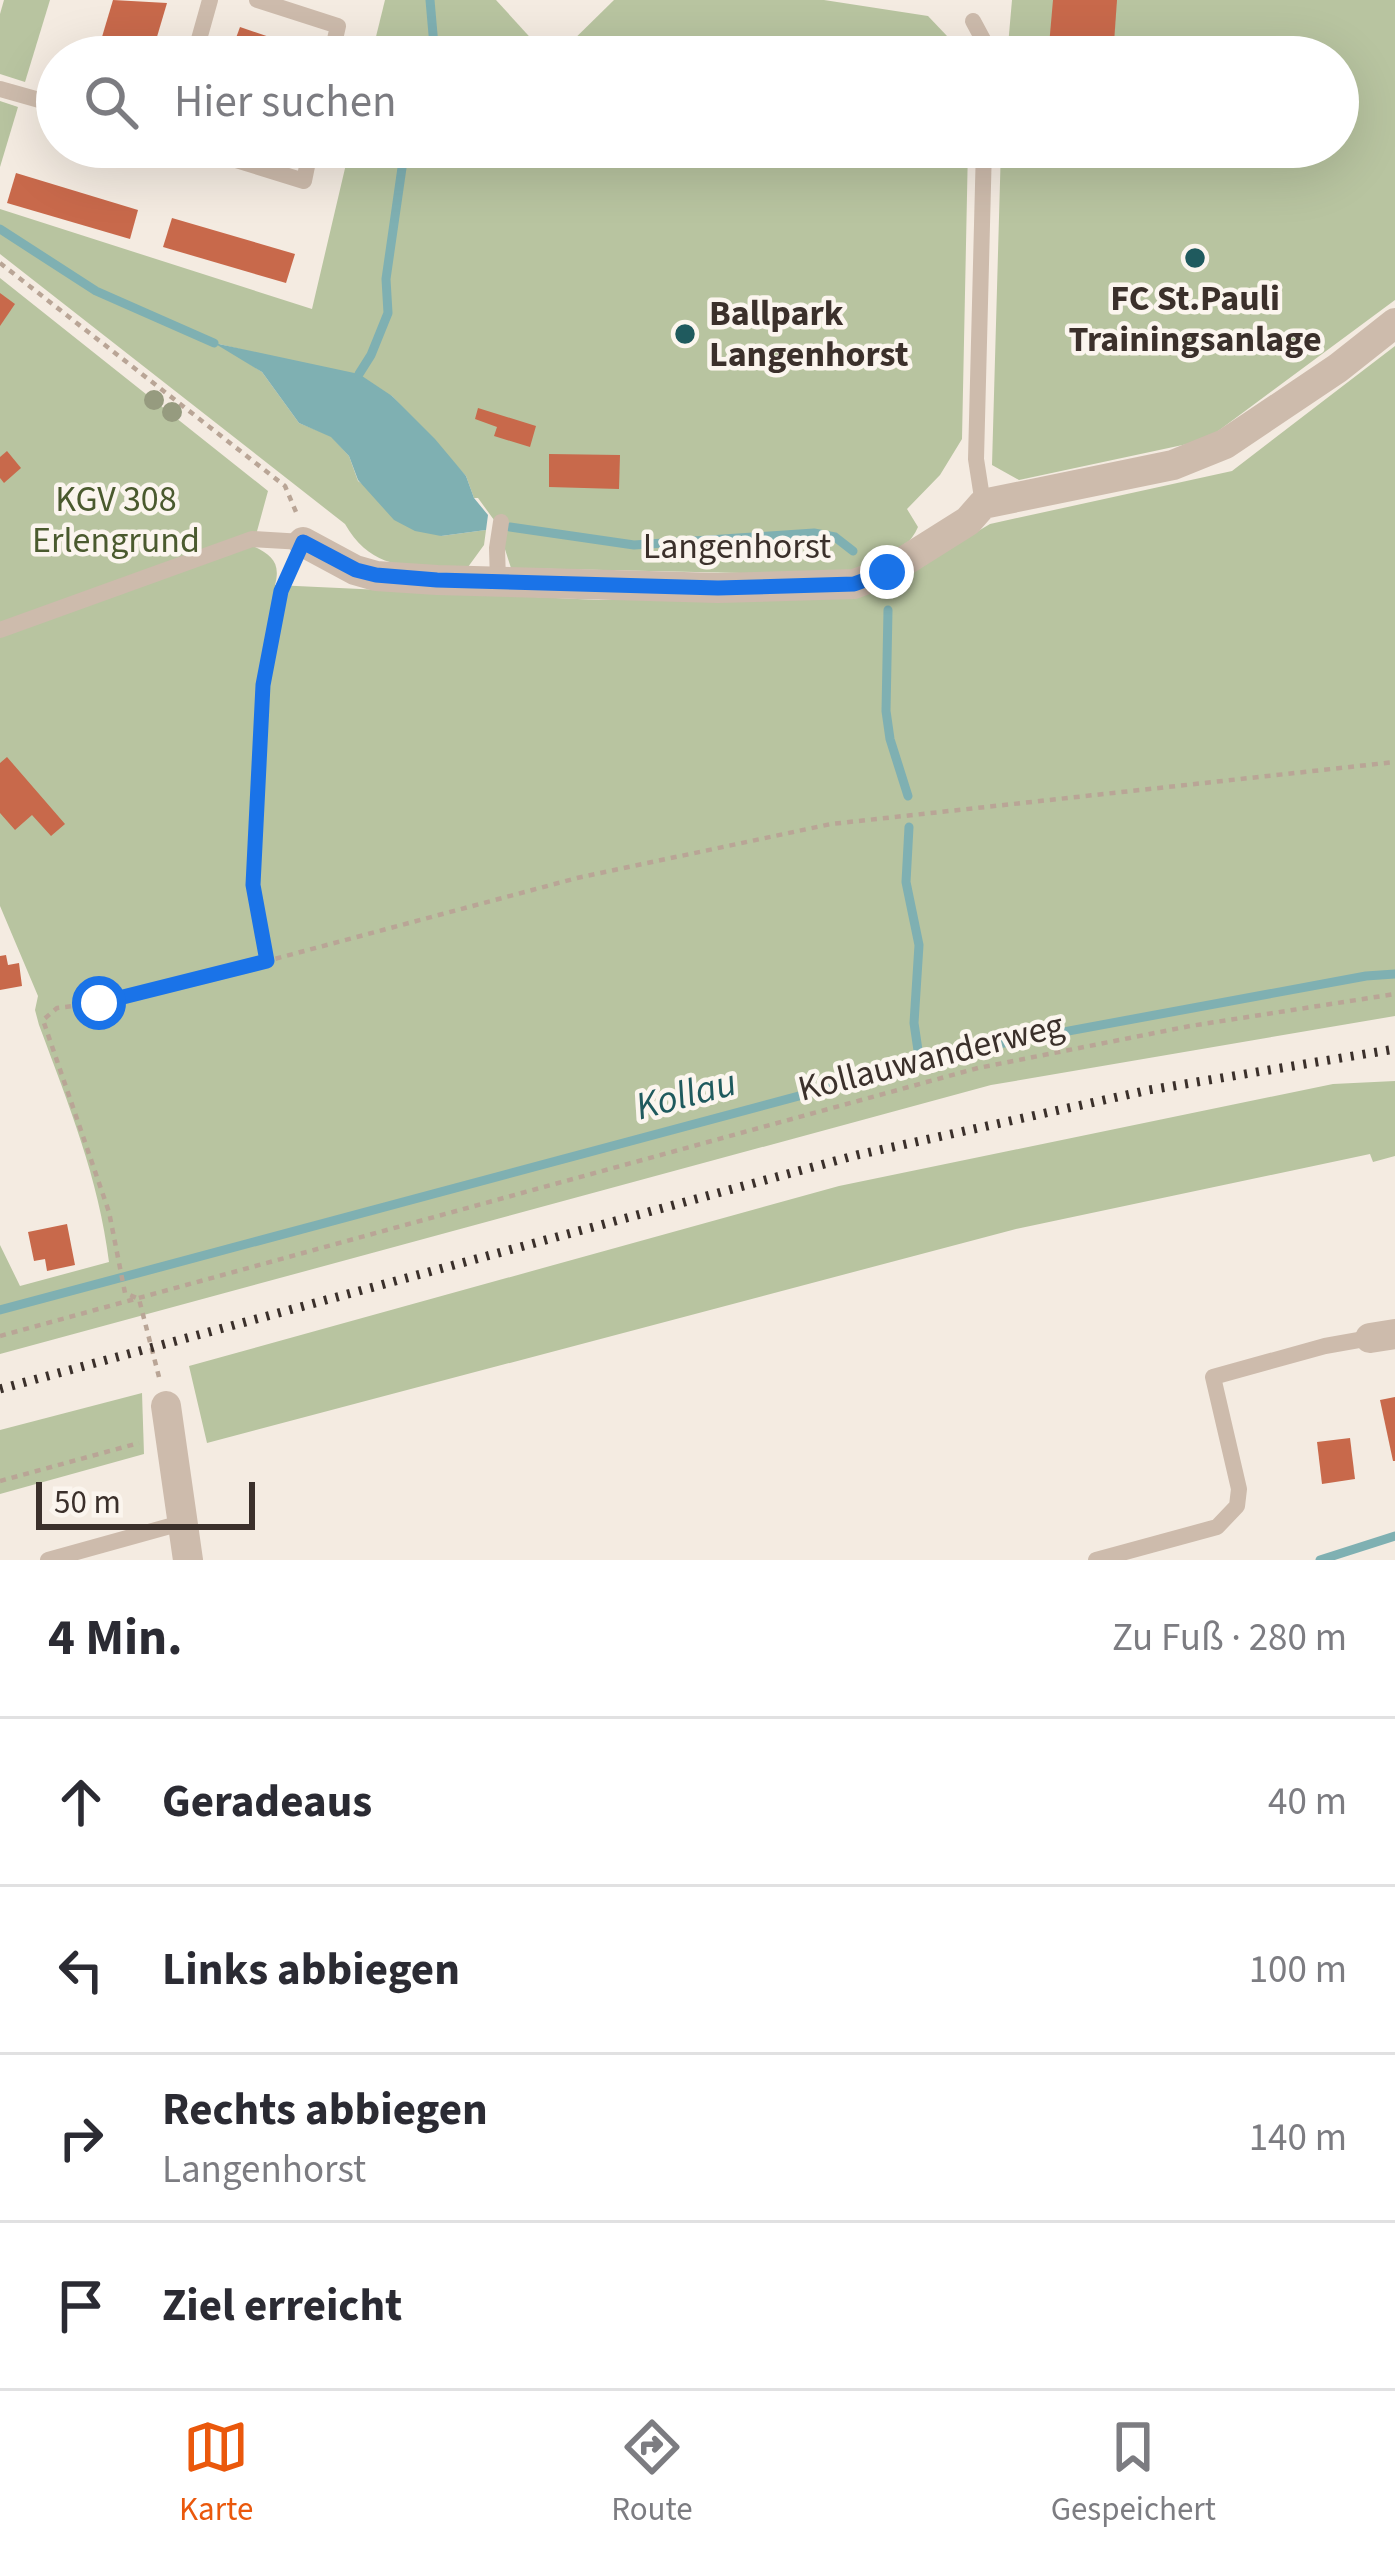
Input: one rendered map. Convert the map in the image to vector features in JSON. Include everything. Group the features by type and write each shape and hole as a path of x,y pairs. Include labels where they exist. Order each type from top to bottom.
{"street":[{"name":"Langenhorst","path":"303,542 356,570 376,575 718,588 854,584 887,572 968,521 983,504 1173,465 1226,444 1395,323"},
{"path":"166,1406 188,1560"}],"lane":[{"path":"200,36 210,0"},
{"path":"257,0 338,26 336,36"},
{"path":"973,22 981,36"},
{"path":"0,89 36,99"},
{"path":"262,168 304,181 307,168"},
{"path":"983,168 976,459 983,504"},
{"path":"499,581 501,522"},
{"path":"0,630 251,539 303,542"},
{"path":"1096,1560 1217,1527 1230,1517 1239,1489 1213,1377 1325,1346 1383,1336"},
{"path":"48,1560 181,1523"}],"path":[{"path":"0,263 285,486 303,542 281,591 263,685 253,885 267,961"},
{"path":"166,1406 140,1299 125,1293 109,1212 44,1020 57,1008 99,1003 267,961 577,878 831,824 1395,762"},
{"name":"Kollauwanderweg","path":"0,1336 978,1068 1190,1026 1395,994"},
{"path":"0,1481 170,1437"}],"green space":[{"path":"4,0 50,0 25,82 0,74"},
{"path":"385,0 496,0 529,36 376,36"},
{"path":"614,0 824,0 928,16 947,36 577,36"},
{"name":"FC St.Pauli Trainingsanlage","path":"1012,0 1395,0 1395,300 1206,440 1019,480 992,465 1000,168 1359,168 1359,36 1009,36"},
{"path":"0,101 18,107 0,167"},
{"name":"Ballpark Langenhorst","path":"345,168 968,168 962,439 940,475 907,509 918,527 912,538 883,559 836,575 511,568 503,543 509,524 494,520 474,498 466,476 392,396 285,360 219,344 262,372 299,423 331,436 349,456 358,481 441,536 486,530 484,545 468,567 383,560 369,552 345,524 0,254 0,209 312,309"},
{"name":"KGV 308 Erlengrund","path":"0,278 268,491 253,546 273,561 275,585 599,600 855,595 891,583 990,524 1232,471 1395,346 1395,1016 991,1085 0,1354 0,1245 20,1286 109,1262 90,1171 39,1025 38,996 0,906"},
{"path":"1395,1081 1395,1156 1373,1162 1370,1154 1016,1229 207,1443 189,1366 839,1186 1333,1084"},
{"path":"142,1393 144,1454 0,1494 0,1430"}],"water":[{"path":"214,343 359,374 392,396 466,476 474,498 488,515 486,530 441,536 415,531 394,520 358,480 349,456 331,437 299,423 262,372"}],"building":[{"path":"113,0 167,3 157,36 102,36"},
{"path":"1053,0 1117,0 1114,36 1050,36"},
{"path":"240,27 266,36 237,36"},
{"path":"16,173 138,210 130,239 7,203"},
{"path":"172,218 295,254 286,283 163,247"},
{"path":"0,293 15,304 0,326"},
{"path":"478,408 536,426 530,447 494,436 497,427 475,419"},
{"path":"7,451 21,468 4,483 0,457"},
{"path":"549,454 620,455 619,489 549,487"},
{"path":"7,757 65,824 51,836 32,815 15,830 0,813 0,763"},
{"path":"6,955 8,965 19,963 22,986 0,990 0,956"},
{"path":"67,1224 75,1265 47,1271 45,1259 34,1261 28,1232"},
{"path":"1395,1397 1395,1461 1393,1461 1380,1400"},
{"path":"1350,1438 1355,1479 1322,1484 1317,1442"}],"waterway":[{"path":"430,0 433,36"},
{"path":"359,374 388,313 386,279 402,168"},
{"path":"0,229 96,291 214,343"},
{"path":"510,527 634,545 814,533 835,537 853,551"},
{"path":"888,610 886,711 908,796"},
{"path":"909,827 906,882 919,945 914,1023 920,1064"},
{"name":"Kollau","path":"0,1310 982,1047 1395,974"},
{"path":"1320,1560 1395,1536"}],"railway":[{"path":"0,1389 857,1155 1149,1090 1395,1049"}],"place":[{"name":"FC St.Pauli Trainingsanlage","path":"1195,258"},
{"name":"Ballpark Langenhorst","path":"685,334"}],"route":[{"path":"99,1003 267,961 253,885 263,685 281,591 303,542 356,570 437,580 718,588 854,584 887,572"}]}
